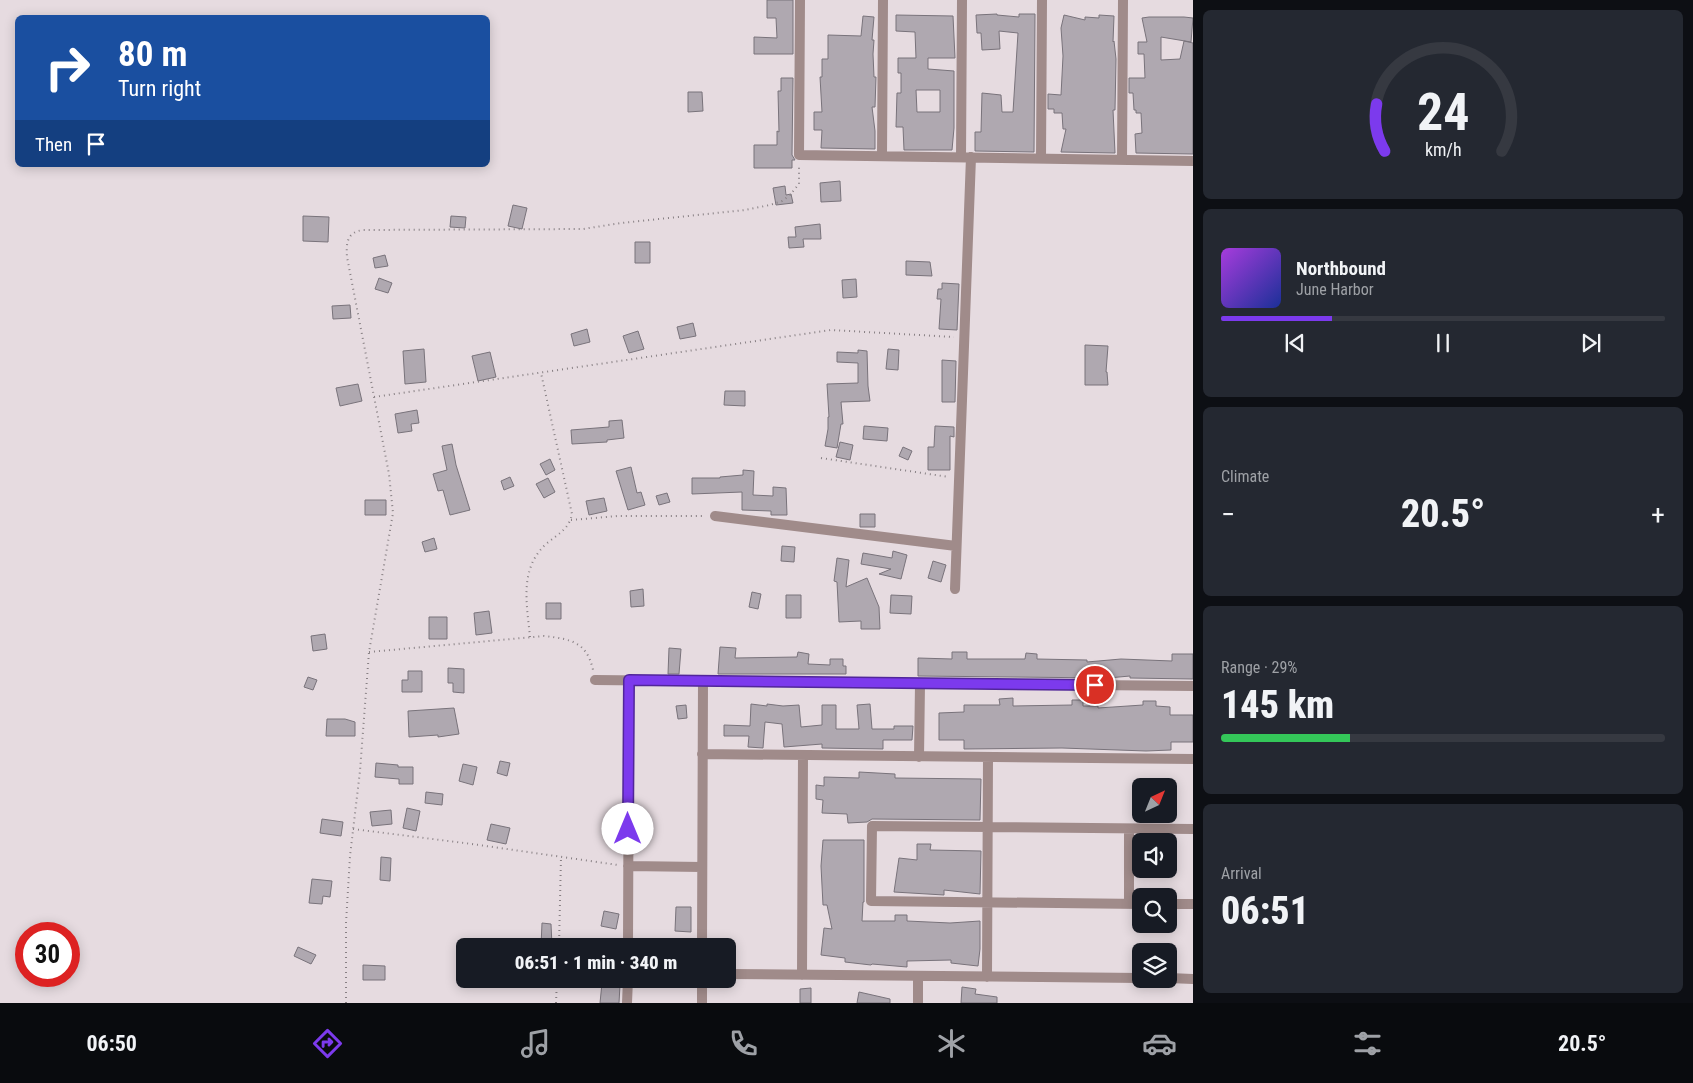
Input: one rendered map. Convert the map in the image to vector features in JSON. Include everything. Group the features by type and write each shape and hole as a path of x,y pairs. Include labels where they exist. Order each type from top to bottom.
{"street":[{"path":"800,0 799,155 1193,160"},
{"path":"882,156 883,0"},
{"path":"955,589 964,338 966,157 962,0"},
{"path":"1041,158 1042,0"},
{"path":"1122,160 1123,0"},
{"path":"715,516 956,546"},
{"path":"595,680 1193,686"},
{"path":"628,938 629,680"},
{"path":"702,938 703,681"},
{"path":"919,756 920,684"},
{"path":"702,754 1193,759"},
{"path":"802,975 803,755"},
{"path":"987,977 988,757"},
{"path":"1132,903 871,901 872,826 1193,830"},
{"path":"1129,829 1129,903"},
{"path":"628,866 702,867"},
{"path":"1177,904 1193,904"},
{"path":"736,974 1132,978"},
{"path":"918,976 918,1003"},
{"path":"1177,978 1193,979"},
{"path":"628,988 628,1003"},
{"path":"702,988 702,1003"}],"path":[{"path":"346,1003 346,923 350,856 360,771 369,652 393,513 390,474 346,244 352,234 357,231 368,230 583,229 621,223 746,210 782,201 795,190 800,177 799,155"},
{"path":"374,397 831,330 964,338"},
{"path":"530,637 525,594 526,581 538,554 544,546 560,534 571,520 572,514 541,373"},
{"path":"821,458 959,478"},
{"path":"571,520 618,516 715,516"},
{"path":"369,652 530,637 557,637 581,646 589,653 595,680"},
{"path":"353,829 628,866"},
{"path":"559,938 561,857"},
{"path":"556,1003 557,988"}],"building":[{"path":"767,0 793,0 793,54 754,54 754,37 777,38 776,18 767,18"},
{"path":"997,14 1019,17 1019,14 1035,14 1034,152 975,151 975,132 981,132 982,93 1001,95 1002,112 1013,112 1018,33 999,31 1000,49 982,50 981,33 977,33 976,15"},
{"path":"896,15 953,16 955,58 928,58 928,69 954,71 952,150 904,150 903,127 896,127 897,93 901,93 901,73 898,73 898,58 916,58 915,32 896,31","holes":["916,90 940,90 940,112 917,112"]},
{"path":"1064,15 1085,20 1085,17 1099,18 1099,15 1114,16 1113,42 1116,59 1115,110 1113,110 1115,153 1061,152 1066,129 1063,129 1062,113 1054,113 1054,109 1048,109 1048,94 1061,95 1063,56 1061,28"},
{"path":"863,16 874,17 872,40 874,40 874,77 876,77 875,107 872,107 875,149 821,148 822,130 814,130 814,112 822,112 820,77 822,77 822,59 828,59 828,35 861,36"},
{"path":"1142,18 1193,18 1191,42 1161,37 1161,60 1180,59 1184,41 1193,43 1193,154 1136,153 1135,134 1142,133 1141,113 1136,113 1136,110 1134,110 1133,93 1129,93 1129,78 1145,78 1144,54 1138,54 1138,42 1147,42"},
{"path":"781,78 793,78 792,155 795,160 792,160 792,168 754,168 754,145 777,145 777,131 779,132 778,91 781,91"},
{"path":"688,92 702,92 703,111 688,112"},
{"path":"840,181 841,201 821,202 820,183"},
{"path":"785,186 786,195 791,194 793,203 776,205 773,188"},
{"path":"513,205 527,208 522,229 508,226"},
{"path":"303,216 329,217 328,242 303,241"},
{"path":"451,216 466,217 465,228 450,227"},
{"path":"820,224 821,239 803,239 804,247 789,248 788,237 796,237 795,227"},
{"path":"635,242 650,242 650,263 635,263"},
{"path":"385,255 388,266 375,268 373,258"},
{"path":"906,261 930,262 932,276 906,275"},
{"path":"379,278 392,283 388,293 375,289"},
{"path":"856,279 857,297 843,298 842,280"},
{"path":"942,283 959,284 957,330 939,329 941,299 937,299 938,289 942,289"},
{"path":"350,305 351,318 333,319 332,306"},
{"path":"693,323 696,336 680,339 677,327"},
{"path":"587,329 590,342 574,346 571,334"},
{"path":"638,331 644,349 629,353 623,336"},
{"path":"1085,345 1108,346 1106,372 1108,385 1085,385"},
{"path":"424,349 426,382 405,384 403,351"},
{"path":"888,349 899,350 898,370 886,369"},
{"path":"858,350 867,351 870,401 841,402 843,424 841,424 837,448 825,446 829,417 827,384 858,383 858,363 837,362 837,352 858,353"},
{"path":"490,352 496,377 478,381 472,356"},
{"path":"942,360 956,361 955,402 942,402"},
{"path":"358,384 362,401 340,406 336,388"},
{"path":"725,391 745,391 745,406 724,405"},
{"path":"417,410 419,423 411,424 412,431 398,433 395,414"},
{"path":"622,420 624,438 607,440 607,442 572,444 571,430 609,427 609,421"},
{"path":"864,426 888,428 887,441 863,439"},
{"path":"935,426 954,427 954,437 950,436 950,470 928,470 928,447 934,447"},
{"path":"840,442 853,445 850,460 836,457"},
{"path":"452,444 456,465 470,510 450,515 443,490 438,491 433,474 447,470 442,446"},
{"path":"903,447 912,451 908,460 899,456"},
{"path":"550,459 555,470 546,475 540,464"},
{"path":"631,467 637,493 641,492 645,505 628,510 616,471"},
{"path":"743,470 754,471 753,495 773,496 773,487 786,488 787,515 771,515 771,511 742,510 742,492 692,494 692,478 720,478 743,475"},
{"path":"510,477 514,486 504,490 501,481"},
{"path":"548,478 555,492 544,498 536,484"},
{"path":"667,493 670,502 659,505 656,496"},
{"path":"604,498 607,511 589,515 586,501"},
{"path":"365,500 386,500 386,515 365,515"},
{"path":"860,514 875,514 875,527 860,527"},
{"path":"434,538 437,549 425,552 422,542"},
{"path":"782,546 795,547 794,562 781,561"},
{"path":"893,551 907,555 901,579 879,574 891,569 861,564 863,553 892,558"},
{"path":"837,558 849,560 846,587 867,578 879,607 880,629 861,629 861,621 839,622 837,582 834,581"},
{"path":"933,561 946,565 941,582 928,578"},
{"path":"643,589 644,606 631,607 630,591"},
{"path":"752,592 761,594 758,609 749,607"},
{"path":"786,595 801,595 801,618 786,618"},
{"path":"891,595 912,596 911,614 890,613"},
{"path":"546,603 561,603 561,619 546,619"},
{"path":"489,611 492,633 476,635 474,613"},
{"path":"429,617 447,617 447,639 429,639"},
{"path":"325,634 327,649 313,651 311,636"},
{"path":"720,647 736,648 735,658 797,657 798,652 809,654 808,664 830,665 830,659 843,659 843,666 846,666 846,674 718,674"},
{"path":"669,648 681,649 679,674 668,674"},
{"path":"952,652 967,652 967,659 1025,659 1026,653 1037,654 1037,659 1087,660 1087,662 1121,659 1172,661 1172,654 1193,654 1193,679 1130,678 1130,676 1108,678 918,676 918,658 952,659"},
{"path":"448,668 464,669 464,693 453,692 453,683 448,683"},
{"path":"408,671 422,671 422,692 402,692 402,680 408,680"},
{"path":"308,677 317,680 313,690 304,687"},
{"path":"1013,698 1013,706 1072,705 1072,700 1083,700 1083,706 1098,706 1098,708 1143,705 1143,701 1156,701 1156,706 1170,707 1170,715 1193,715 1193,742 1171,742 1171,750 1146,751 1062,748 964,749 964,740 939,740 939,713 964,712 964,705 1000,705 999,699"},
{"path":"751,704 767,706 767,704 799,705 801,727 822,725 822,705 836,705 836,729 859,729 857,705 870,704 872,729 894,729 894,726 913,726 912,740 883,740 883,749 822,748 822,744 784,747 782,724 765,722 763,748 748,747 749,736 724,736 724,725 750,726"},
{"path":"686,705 687,718 678,719 676,706"},
{"path":"454,708 459,734 438,737 438,735 409,737 408,711"},
{"path":"327,719 345,719 355,722 355,736 326,736"},
{"path":"500,761 510,763 507,776 497,773"},
{"path":"376,763 398,765 398,767 413,767 413,784 399,784 399,779 375,777"},
{"path":"463,764 477,767 473,785 459,781"},
{"path":"859,772 895,774 895,778 981,779 980,820 872,819 867,822 848,823 847,814 822,813 823,800 816,799 816,785 824,786 824,777 859,778"},
{"path":"426,792 443,794 442,805 425,803"},
{"path":"407,808 420,811 416,831 403,828"},
{"path":"391,810 392,824 372,826 370,812"},
{"path":"322,819 343,822 341,836 320,833"},
{"path":"491,824 510,828 506,844 487,840"},
{"path":"823,840 864,840 864,902 862,921 895,921 895,915 907,915 907,921 950,923 980,921 978,966 951,963 951,960 907,961 907,967 871,965 845,962 845,958 821,955 824,928 832,929 827,905 823,905 821,866"},
{"path":"917,844 931,844 930,850 981,851 980,894 944,890 944,895 894,892 899,858 917,860"},
{"path":"381,857 391,858 390,881 380,880"},
{"path":"312,879 332,881 330,897 323,896 322,904 309,903"},
{"path":"676,907 691,907 691,932 675,931"},
{"path":"604,911 619,914 616,929 601,926"},
{"path":"542,923 551,924 552,938 541,938"},
{"path":"298,947 316,955 311,964 294,956"},
{"path":"363,965 385,966 385,980 363,980"},
{"path":"962,987 976,989 975,994 997,997 997,1003 961,1003"},
{"path":"602,988 620,988 619,1003 600,1003"},
{"path":"811,988 811,1003 800,1003 800,989"},
{"path":"859,992 890,999 890,1003 857,1003"}],"route":[{"path":"628,829 629,680 1095,685"}]}
